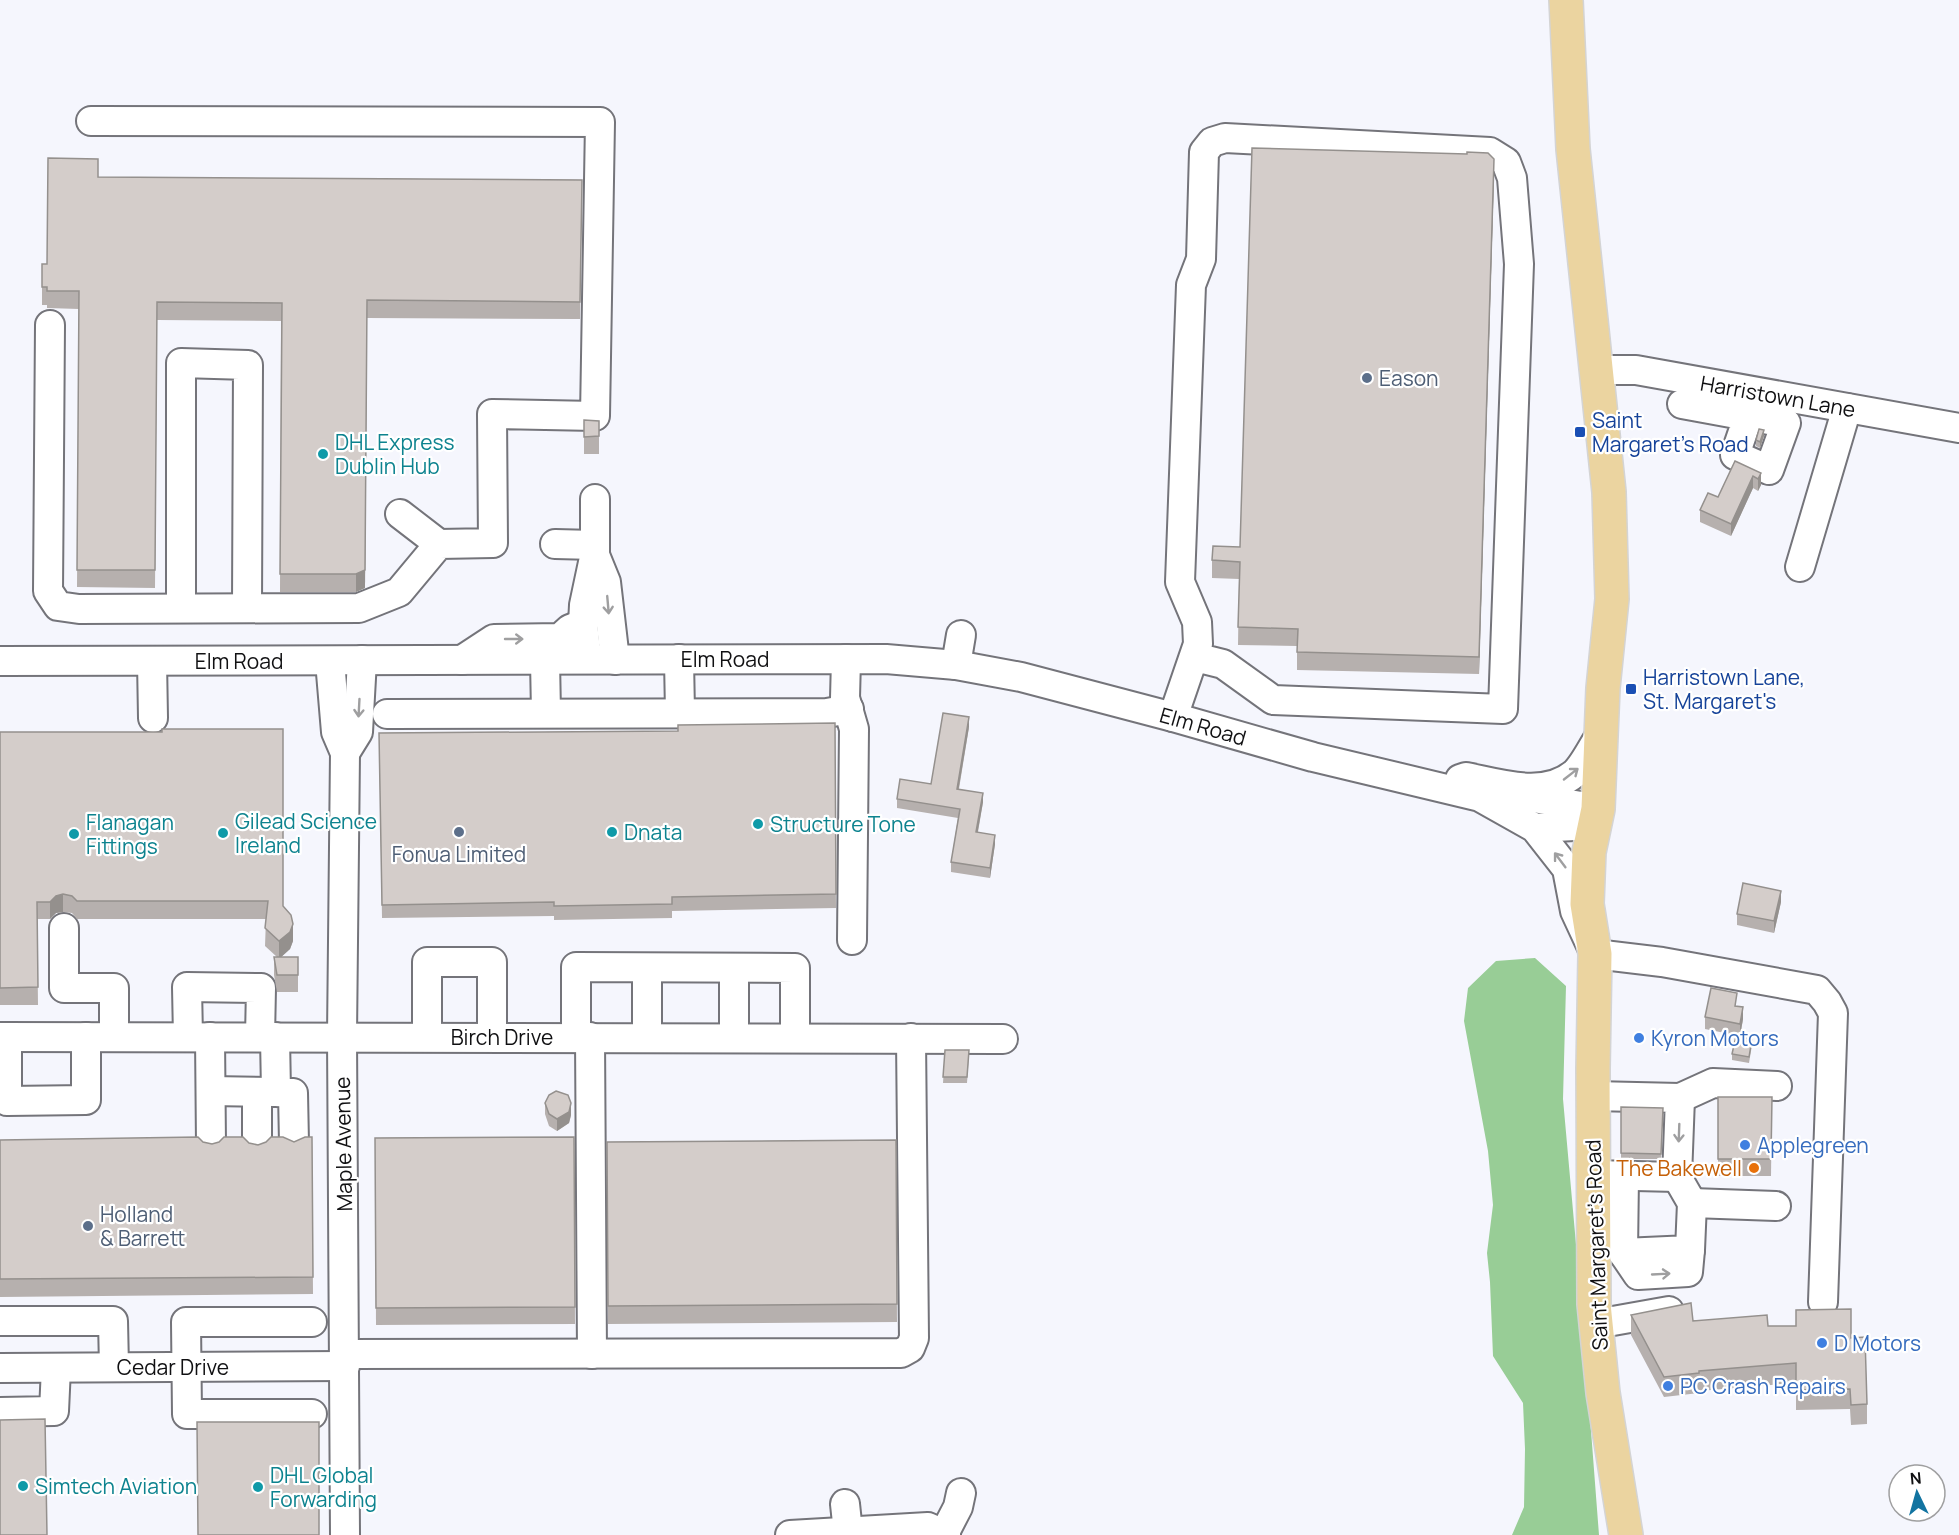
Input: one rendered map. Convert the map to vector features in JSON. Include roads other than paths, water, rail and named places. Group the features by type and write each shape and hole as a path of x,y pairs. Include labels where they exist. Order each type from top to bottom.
{"main road":[{"name":"Saint Margaret's Road","path":"1566,0 1573,149 1582,252 1609,492 1612,599 1603,688 1598,809 1609,854 1605,911 1595,954 1593,1096 1609,1175 1596,1324 1603,1393 1626,1535"}],"street":[{"path":"91,121 600,122 595,416 492,414 493,543 439,544 400,514"},
{"path":"1173,717 1198,644 1197,622 1180,582 1191,285 1201,259 1204,152 1212,142 1225,138 1490,152 1506,162 1512,178 1519,264 1503,709 1273,699 1223,664 1195,657"},
{"path":"50,325 48,591 58,606 79,609 359,608 399,592 439,544"},
{"path":"181,609 181,363 248,365 246,608"},
{"name":"Harristown Lane","path":"1597,370 1636,370 1959,428"},
{"path":"1682,404 1748,417"},
{"path":"1800,567 1847,408"},
{"path":"587,659 583,624 584,606 595,549 595,499"},
{"path":"555,544 595,549"},
{"path":"595,549 606,582 615,660"},
{"path":"462,660 494,639 560,639 570,629 583,624"},
{"path":"956,665 961,635"},
{"path":"679,659 680,713"},
{"path":"846,659 845,698 854,729 852,940"},
{"name":"Elm Road","path":"0,661 886,659 956,665 1021,677 1312,757 1435,786 1480,796 1511,794 1598,809"},
{"name":"Maple Avenue","path":"330,660 336,732 345,753 342,1036 345,1535"},
{"name":"Maple Avenue","path":"345,753 358,732 362,660"},
{"path":"545,660 546,713"},
{"path":"152,661 153,718"},
{"path":"387,714 827,713 849,709"},
{"name":"Elm Road","path":"1435,786 1466,777 1522,789 1556,784 1576,772 1601,734"},
{"name":"Elm Road","path":"1480,796 1535,828 1567,869 1575,911 1595,954"},
{"path":"1535,828 1575,826 1598,809"},
{"path":"64,928 64,988 114,988 114,1037"},
{"path":"1595,954 1662,962 1816,990 1827,1002 1833,1012 1823,1302"},
{"path":"427,1037 427,962 492,962 492,1037"},
{"path":"592,1354 583,1037 576,968 795,968 795,1038"},
{"path":"647,968 647,1038"},
{"path":"734,968 734,1038"},
{"path":"211,1145 211,1091 187,987 261,988 268,1036 266,1092 257,1146"},
{"path":"3,1037 7,1101 86,1100 86,1037"},
{"name":"Birch Drive","path":"3,1037 1004,1039"},
{"name":"Cedar Drive","path":"0,1368 186,1367 345,1360 592,1354 901,1353 910,1348 914,1338 911,1038"},
{"path":"1593,1096 1680,1098 1713,1083 1777,1086"},
{"path":"211,1091 293,1093 294,1143"},
{"path":"1677,1177 1609,1175 1623,1252 1690,1250 1692,1203 1677,1177 1680,1098"},
{"path":"1692,1203 1776,1206"},
{"path":"1596,1324 1683,1309"},
{"path":"0,1321 113,1321 114,1367"},
{"path":"312,1322 186,1322 186,1367 187,1414 312,1414"},
{"path":"0,1413 54,1412 56,1368"},
{"path":"790,1535 927,1527 945,1534 958,1507 961,1492"},
{"path":"845,1504 848,1532"}],"place":[{"name":"Eason","path":"1367,378"},
{"name":"Saint Margaret's Road","path":"1580,432"},
{"name":"DHL Express Dublin Hub","path":"323,454"},
{"name":"Harristown Lane, St. Margaret's","path":"1631,689"},
{"name":"Structure Tone","path":"758,824"},
{"name":"Fonua Limited","path":"459,832"},
{"name":"Dnata","path":"612,832"},
{"name":"Gilead Science Ireland","path":"223,833"},
{"name":"Flanagan Fittings","path":"74,834"},
{"name":"Kyron Motors","path":"1639,1038"},
{"name":"Applegreen","path":"1745,1145"},
{"name":"The Bakewell","path":"1754,1168"},
{"name":"Holland & Barrett","path":"88,1226"},
{"name":"D Motors","path":"1822,1343"},
{"name":"PC Crash Repairs","path":"1668,1386"},
{"name":"Simtech Aviation","path":"23,1486"},
{"name":"DHL Global Forwarding","path":"258,1487"}]}
